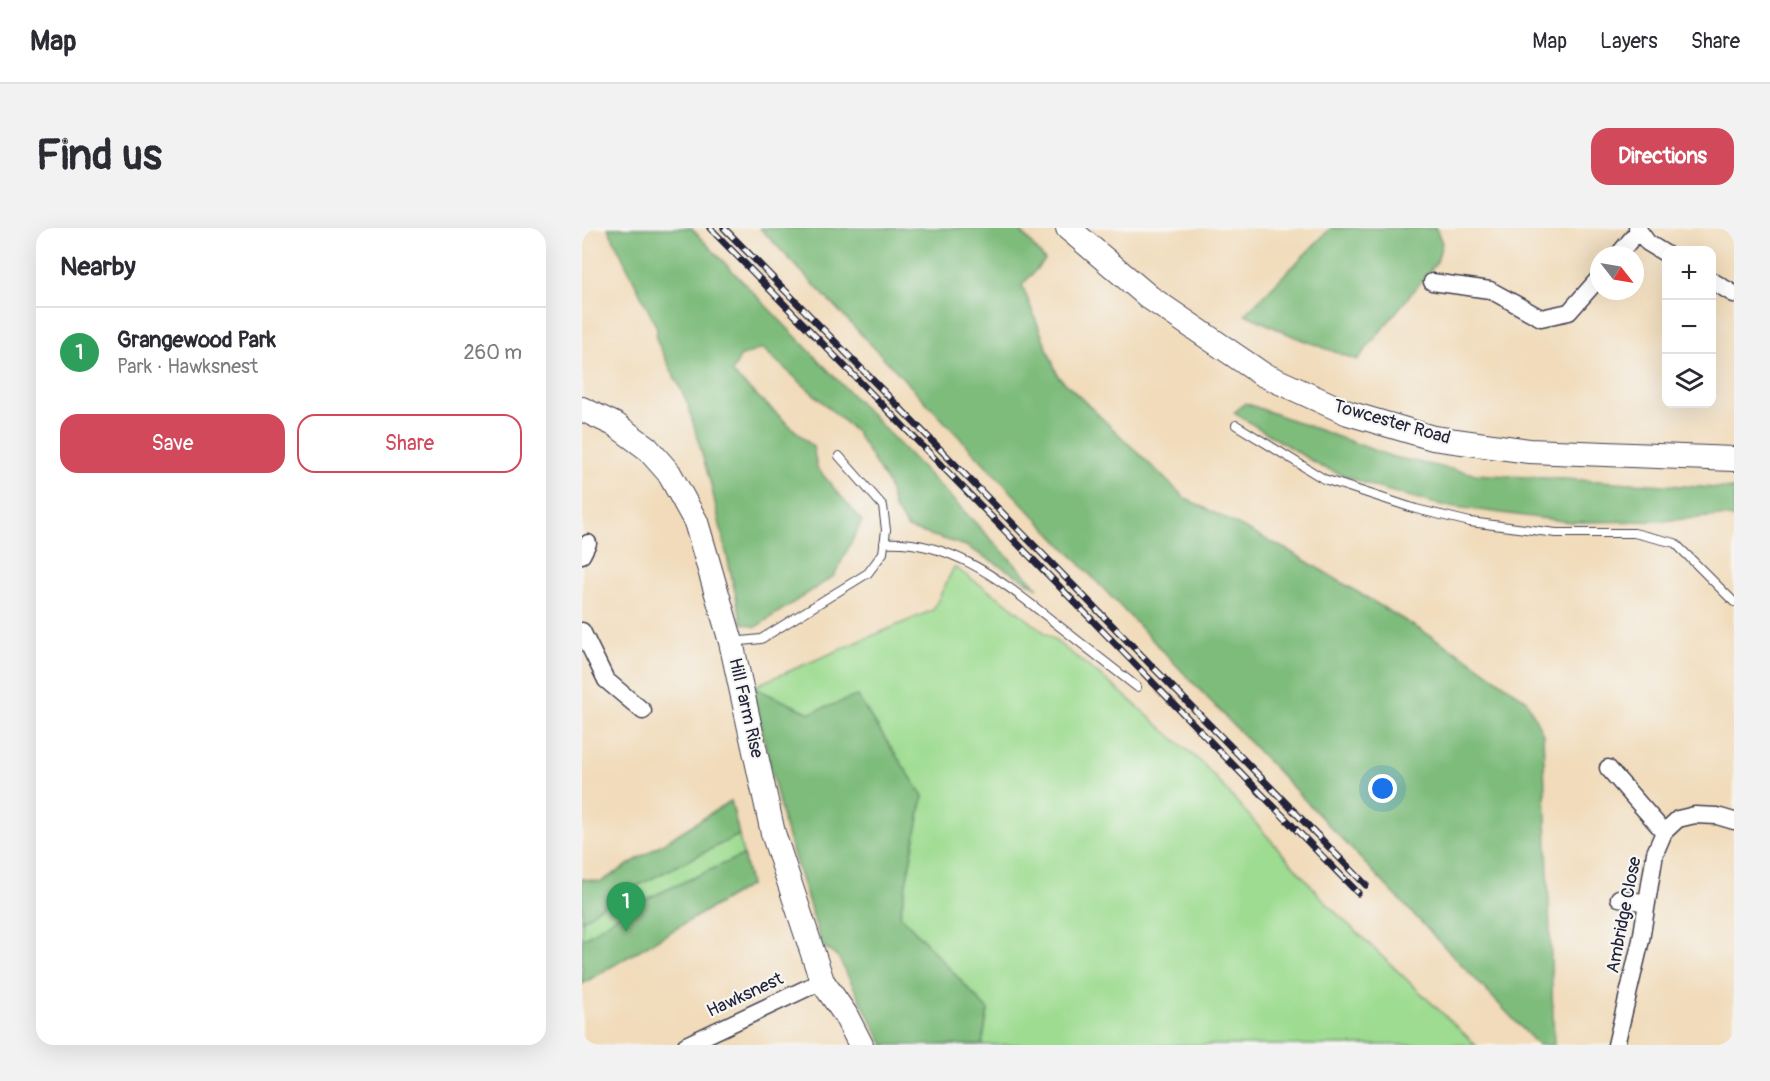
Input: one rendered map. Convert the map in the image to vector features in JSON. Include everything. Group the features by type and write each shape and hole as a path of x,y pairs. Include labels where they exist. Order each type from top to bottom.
{"street":[{"name":"Towcester Road","path":"1068,228 1149,297 1262,374 1348,413 1433,438 1528,451 1734,459"},
{"path":"1625,246 1638,230 1648,243 1662,252"},
{"path":"1432,282 1490,290 1541,318 1569,312 1590,288"},
{"path":"1716,283 1734,294"},
{"name":"Hill Farm Rise","path":"582,409 616,425 647,448 675,483 696,522 731,642 773,833 822,981 845,1014 861,1045"},
{"path":"584,639 606,680 643,711"},
{"path":"1608,768 1664,832 1677,819 1695,815 1717,816 1734,821"},
{"name":"Ambridge Close","path":"1616,1045 1641,940 1655,853 1664,832"},
{"path":"1619,898 1647,903"},
{"name":"Hawksnest","path":"686,1045 822,981"}],"lane":[{"path":"1236,425 1324,479 1416,509 1470,522 1545,532 1634,533 1675,543 1734,602"},
{"path":"731,642 761,639 868,573 883,553 886,530 883,507 839,456"},
{"path":"884,543 907,542 942,551 994,575 1137,687"}],"green space":[{"path":"608,228 691,228 1038,588 966,546 908,528 894,508 888,484 856,432 762,348 740,357 732,373 813,447 817,468 862,521 834,576 756,627 742,623 711,485 687,402 656,339 657,328"},
{"path":"760,228 1018,228 1045,260 1022,285 1058,376 1185,498 1291,552 1467,658 1526,700 1543,734 1554,1045 1538,1045"},
{"path":"1331,228 1436,228 1442,243 1437,262 1357,360 1295,337 1245,314"},
{"path":"1245,403 1393,457 1475,474 1734,489 1734,518 1719,516 1662,521 1570,522 1441,505 1375,487 1320,466 1234,413"},
{"path":"954,567 1004,601 1115,687 1204,765 1331,908 1476,1045 982,1045 988,1010 900,915 923,796 810,713 752,687 933,610"},
{"path":"752,687 810,713 857,696 923,796 900,915 988,1010 982,1045 884,1045 838,957 822,945 784,824"},
{"path":"731,801 750,885 582,984 582,879 601,882"},
{"path":"731,801 739,835 613,898 582,921 582,879 601,882"},
{"path":"743,855 750,885 582,984 582,940 635,904"}],"railway":[{"path":"710,228 1358,893"},
{"path":"724,228 1366,885"}],"place":[{"name":"Grangewood Park","path":"626,932"}]}
